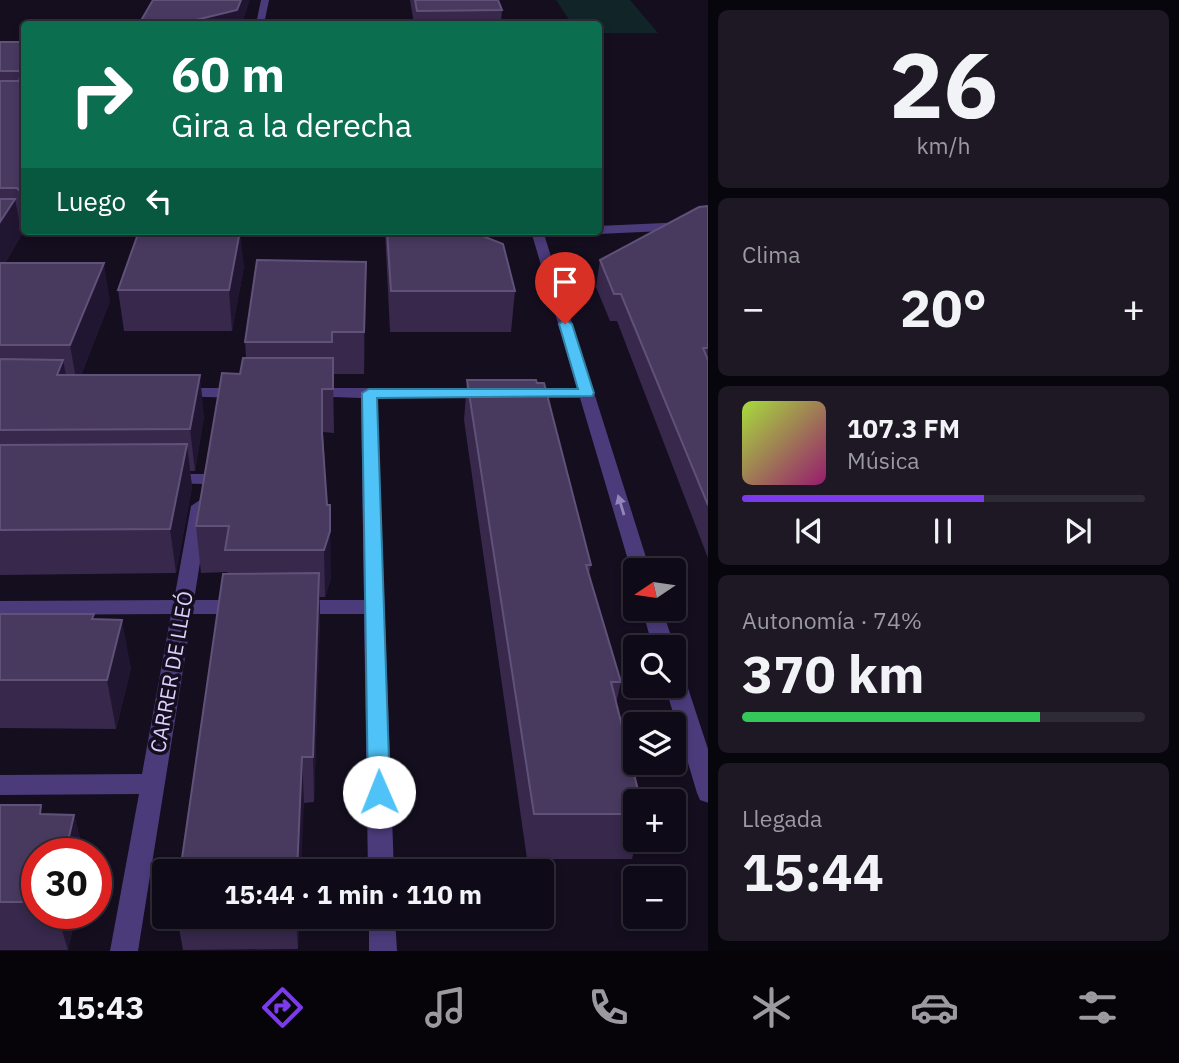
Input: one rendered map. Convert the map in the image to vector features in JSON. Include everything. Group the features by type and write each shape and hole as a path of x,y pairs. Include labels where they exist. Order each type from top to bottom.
{"street":[{"path":"261,21 265,0"},
{"path":"602,230 708,225"},
{"path":"0,229 21,229"},
{"path":"602,230 708,235"},
{"path":"538,235 637,558"},
{"path":"164,393 260,393"},
{"path":"215,418 219,393"},
{"path":"301,393 587,393"},
{"path":"369,393 381,859"},
{"name":"CARRER DE LLEÓ","path":"124,951 209,454"},
{"path":"150,479 204,479"},
{"path":"0,608 375,607"},
{"path":"680,698 708,793"},
{"path":"0,785 153,784"},
{"path":"382,929 383,951"}],"green space":[{"path":"556,0 630,0 658,33 602,33 602,21 570,21"}],"building":[{"path":"153,0 241,0 237,10 195,21 141,21"},
{"path":"415,0 498,0 502,10 417,11"},
{"path":"0,42 21,42 21,73 0,71"},
{"path":"21,73 20,191 17,188 0,188 0,81 19,81"},
{"path":"0,199 15,199 0,222"},
{"path":"708,206 708,348 703,348 708,360 708,505 621,294 614,294 600,260 699,207"},
{"path":"138,235 239,235 229,290 118,290"},
{"path":"387,235 480,235 503,244 515,291 391,291"},
{"path":"257,260 366,262 364,332 332,332 332,342 245,342"},
{"path":"0,263 104,263 70,345 0,345"},
{"path":"243,358 333,358 333,389 322,389 322,433 327,505 330,505 330,531 324,550 225,550 229,526 196,526 222,373 240,374"},
{"path":"0,359 63,360 57,375 200,375 190,429 0,430"},
{"path":"467,380 536,380 537,383 544,383 591,565 586,565 621,682 611,682 623,730 623,775 634,775 638,789 623,789 623,814 534,814"},
{"path":"187,444 170,529 0,530 0,445"},
{"path":"319,573 313,757 302,757 298,859 182,859 223,574"},
{"path":"0,614 94,614 92,619 122,620 107,680 0,680"},
{"path":"0,805 41,805 40,814 74,815 69,838 21,838 21,902 0,902"}],"route":[{"path":"379,792 369,393 587,393 565,324"}]}
